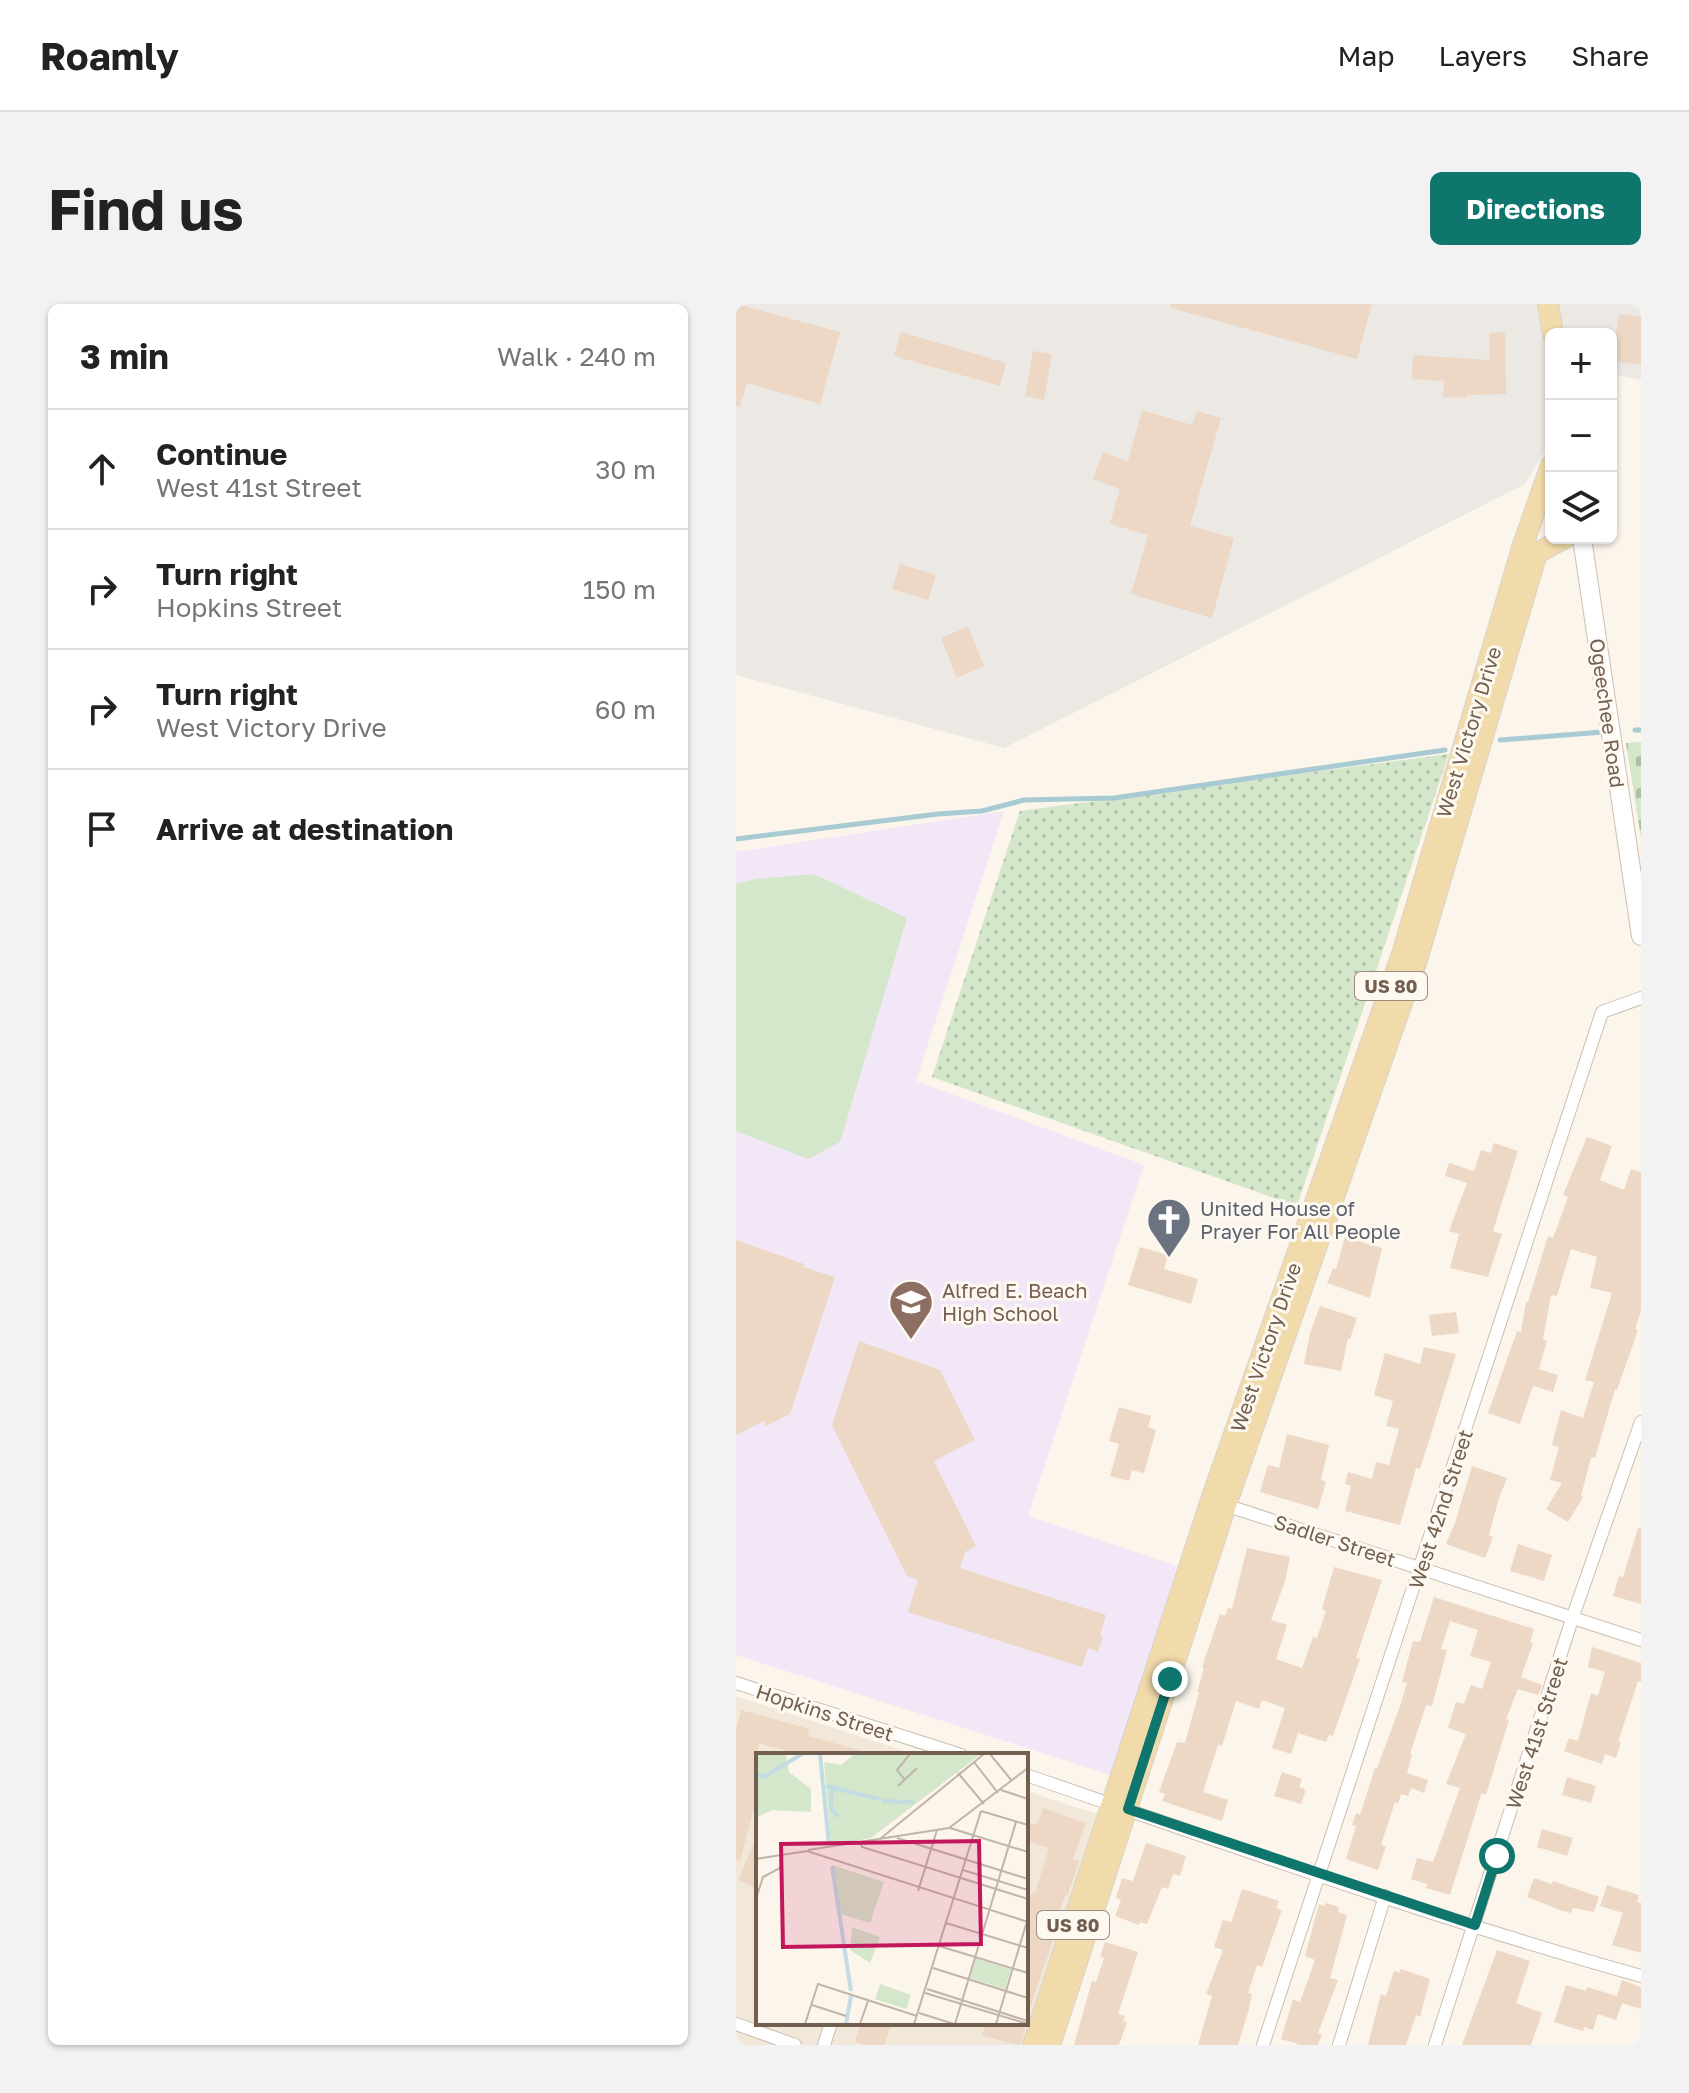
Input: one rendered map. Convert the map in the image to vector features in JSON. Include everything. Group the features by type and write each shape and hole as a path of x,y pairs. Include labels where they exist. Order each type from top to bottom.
{"main road":[{"path":"1548,304 1552,328"},
{"name":"West Victory Drive","path":"1050,2045 1120,1806 1402,954 1522,548 1549,472"},
{"name":"West Victory Drive","path":"1218,1503 1417,960 1537,553 1554,544"},
{"name":"West Victory Drive","path":"1033,2045 1120,1806"}],"street":[{"name":"Ogeechee Road","path":"1583,544 1641,936"},
{"name":"West 42nd Street","path":"1263,2045 1602,1012 1641,998"},
{"name":"West 41st Street","path":"1435,2045 1573,1616 1641,1422"},
{"name":"Sadler Street","path":"1218,1503 1641,1640"},
{"name":"Hopkins Street","path":"736,1683 923,1750 946,1753"},
{"path":"1028,1776 1319,1875 1641,1976"},
{"path":"1339,2045 1385,1896"},
{"path":"736,2024 795,2045"},
{"path":"824,2045 830,2025"}],"shaded area":[{"path":"736,304 1641,304 1641,380 1617,375 1617,328 1545,328 1545,451 1525,484 1004,748 736,675"},
{"name":"Alfred E. Beach High School","path":"1004,811 916,1081 1144,1165 1028,1516 1177,1566 1114,1776 736,1655 736,852"},
{"path":"736,1696 911,1753 756,1753 756,2025 1028,2025 1028,1792 1100,1815 1026,2045 736,2045"}],"green space":[{"path":"1641,742 1641,838 1626,743"},
{"path":"1449,754 1297,1206 932,1077 1020,811"},
{"path":"814,874 907,918 840,1142 808,1159 736,1131 736,884 756,879"}],"building":[{"path":"736,304 840,332 820,404 747,383 740,407 736,406"},
{"path":"1171,304 1372,304 1357,359 1171,308"},
{"path":"1619,314 1641,317 1641,365 1617,362"},
{"path":"901,332 1006,363 1000,386 894,356"},
{"path":"1505,332 1506,394 1443,397 1444,381 1412,379 1413,355 1489,360 1489,333"},
{"path":"1033,351 1052,354 1044,400 1025,396"},
{"path":"1142,410 1192,425 1197,411 1221,418 1190,526 1234,538 1212,618 1131,594 1148,535 1110,524 1120,489 1093,479 1103,452 1128,462"},
{"path":"900,564 936,575 928,600 892,589"},
{"path":"968,627 984,666 957,678 941,638"},
{"path":"1587,1137 1612,1146 1600,1180 1624,1190 1631,1169 1641,1172 1641,1311 1635,1329 1638,1330 1615,1389 1595,1458 1591,1457 1583,1497 1568,1522 1546,1509 1562,1483 1550,1480 1559,1447 1552,1445 1561,1410 1583,1418 1594,1382 1585,1380 1612,1293 1590,1288 1597,1257 1571,1249 1557,1296 1551,1295 1543,1339 1547,1341 1539,1369 1558,1375 1553,1392 1533,1386 1520,1424 1488,1413 1517,1331 1521,1332 1526,1302 1548,1236 1553,1238 1568,1197 1563,1195"},
{"path":"1494,1143 1518,1151 1493,1231 1502,1234 1488,1277 1450,1268 1459,1234 1449,1231 1467,1183 1445,1176 1449,1163 1474,1171 1481,1150 1491,1153"},
{"path":"1345,1237 1382,1248 1370,1298 1327,1283 1333,1268 1336,1269"},
{"path":"736,1240 835,1277 790,1414 766,1426 764,1421 736,1435"},
{"path":"1140,1247 1168,1255 1164,1269 1198,1279 1191,1304 1128,1285"},
{"path":"1320,1306 1357,1318 1348,1338 1341,1371 1304,1364 1310,1333"},
{"path":"1456,1312 1459,1333 1432,1336 1429,1315"},
{"path":"859,1341 940,1370 975,1440 934,1461 976,1546 965,1552 960,1568 1106,1615 1098,1652 1088,1648 1082,1667 908,1612 918,1579 907,1576 832,1425"},
{"path":"1424,1347 1456,1354 1420,1469 1416,1468 1400,1525 1345,1511 1351,1486 1345,1484 1348,1472 1372,1479 1376,1462 1389,1465 1399,1429 1386,1426 1393,1401 1374,1395 1385,1353 1420,1364"},
{"path":"1119,1407 1151,1416 1148,1427 1156,1430 1144,1473 1132,1470 1129,1481 1110,1476 1119,1444 1109,1441"},
{"path":"1287,1434 1329,1445 1321,1480 1326,1482 1318,1509 1260,1492 1268,1465 1279,1468"},
{"path":"1472,1466 1507,1478 1499,1498 1489,1535 1493,1537 1485,1558 1446,1544"},
{"path":"1638,1528 1641,1528 1641,1604 1613,1596 1619,1576 1623,1577"},
{"path":"1518,1544 1552,1555 1544,1581 1510,1571"},
{"path":"1247,1548 1290,1557 1271,1620 1287,1625 1276,1659 1302,1668 1326,1611 1322,1609 1334,1567 1382,1580 1356,1658 1360,1659 1333,1736 1329,1735 1326,1742 1298,1733 1291,1754 1272,1748 1285,1708 1262,1700 1259,1709 1236,1701 1203,1792 1228,1800 1222,1821 1162,1801 1165,1794 1159,1792 1177,1742 1185,1743 1199,1692 1202,1667 1220,1614 1225,1616 1228,1608 1232,1609"},
{"path":"1434,1597 1534,1629 1530,1642 1533,1643 1521,1677 1542,1685 1538,1695 1518,1689 1506,1719 1509,1720 1486,1795 1481,1795 1450,1895 1426,1888 1427,1884 1411,1879 1417,1858 1433,1862 1460,1788 1446,1784 1466,1734 1448,1728 1456,1702 1464,1704 1471,1685 1482,1689 1491,1662 1470,1656 1478,1630 1450,1621 1441,1649 1447,1650 1432,1706 1426,1705 1407,1773 1428,1780 1424,1793 1411,1788 1408,1796 1401,1794 1398,1804 1395,1802 1381,1845 1386,1846 1378,1870 1346,1859 1356,1826 1352,1825 1356,1813 1360,1815 1407,1683 1402,1682 1413,1641 1420,1642"},
{"path":"1592,1647 1641,1663 1641,1682 1638,1681 1618,1742 1621,1742 1616,1758 1605,1754 1602,1764 1564,1751 1569,1738 1578,1741 1591,1693 1598,1696 1605,1672 1588,1667"},
{"path":"741,1710 809,1729 808,1736 863,1751 796,1753 758,1743 756,1802 740,1861 736,1860 736,1730"},
{"path":"1282,1772 1302,1779 1299,1787 1306,1790 1301,1804 1274,1796"},
{"path":"1567,1777 1596,1786 1591,1803 1562,1795"},
{"path":"1043,1808 1086,1823 1073,1859 1079,1861 1055,1924 1058,1926 1028,2011 1028,1904 1032,1892 1035,1893 1049,1848 1028,1841 1028,1823 1037,1825"},
{"path":"1542,1829 1573,1838 1567,1856 1537,1847"},
{"path":"756,1839 756,1888 738,1880"},
{"path":"1146,1843 1186,1856 1180,1876 1173,1874 1168,1889 1162,1887 1147,1924 1140,1922 1139,1925 1115,1916 1121,1900 1116,1898 1122,1878 1133,1881"},
{"path":"1534,1878 1552,1884 1553,1881 1599,1897 1594,1912 1573,1908 1571,1913 1527,1897"},
{"path":"1607,1885 1639,1895 1641,1953 1612,1945 1623,1913 1600,1906"},
{"path":"1242,1889 1279,1901 1276,1908 1282,1910 1262,1967 1257,1965 1238,2045 1198,2045 1212,1996 1206,1994 1223,1950 1214,1947 1223,1920 1232,1920"},
{"path":"1326,1903 1339,1907 1338,1912 1347,1915 1330,1978 1338,1980 1318,2033 1322,2034 1318,2045 1301,2045 1281,2039 1293,1999 1300,2002 1315,1960 1305,1956 1319,1904 1324,1906"},
{"path":"1105,1942 1138,1952 1118,2014 1125,2016 1123,2021 1127,2022 1119,2045 1074,2045 1092,1981 1096,1982 1104,1958 1100,1957"},
{"path":"1497,1950 1530,1961 1516,2003 1542,2013 1531,2045 1462,2045"},
{"path":"1401,1969 1430,1979 1420,2017 1416,2015 1406,2045 1368,2045 1381,1994 1386,1996 1394,1971 1399,1973"},
{"path":"1622,1980 1641,1987 1641,2009 1622,2003 1616,2020 1598,2014 1593,2030 1584,2027 1583,2031 1554,2022 1566,1985 1586,1991 1587,1987 1617,1996"},
{"path":"860,2025 891,2025 884,2045 855,2042"},
{"path":"985,2025 1025,2028 1020,2045 982,2036"}],"waterway":[{"path":"1635,730 1641,730"},
{"path":"1500,740 1603,732"},
{"path":"736,839 982,811 1024,800 1114,798 1445,750"}],"place":[{"name":"United House of Prayer For All People","path":"1169,1259"},
{"name":"Alfred E. Beach High School","path":"911,1341"}],"route":[{"path":"1170,1679 1128,1809 1475,1925 1497,1856"}]}
